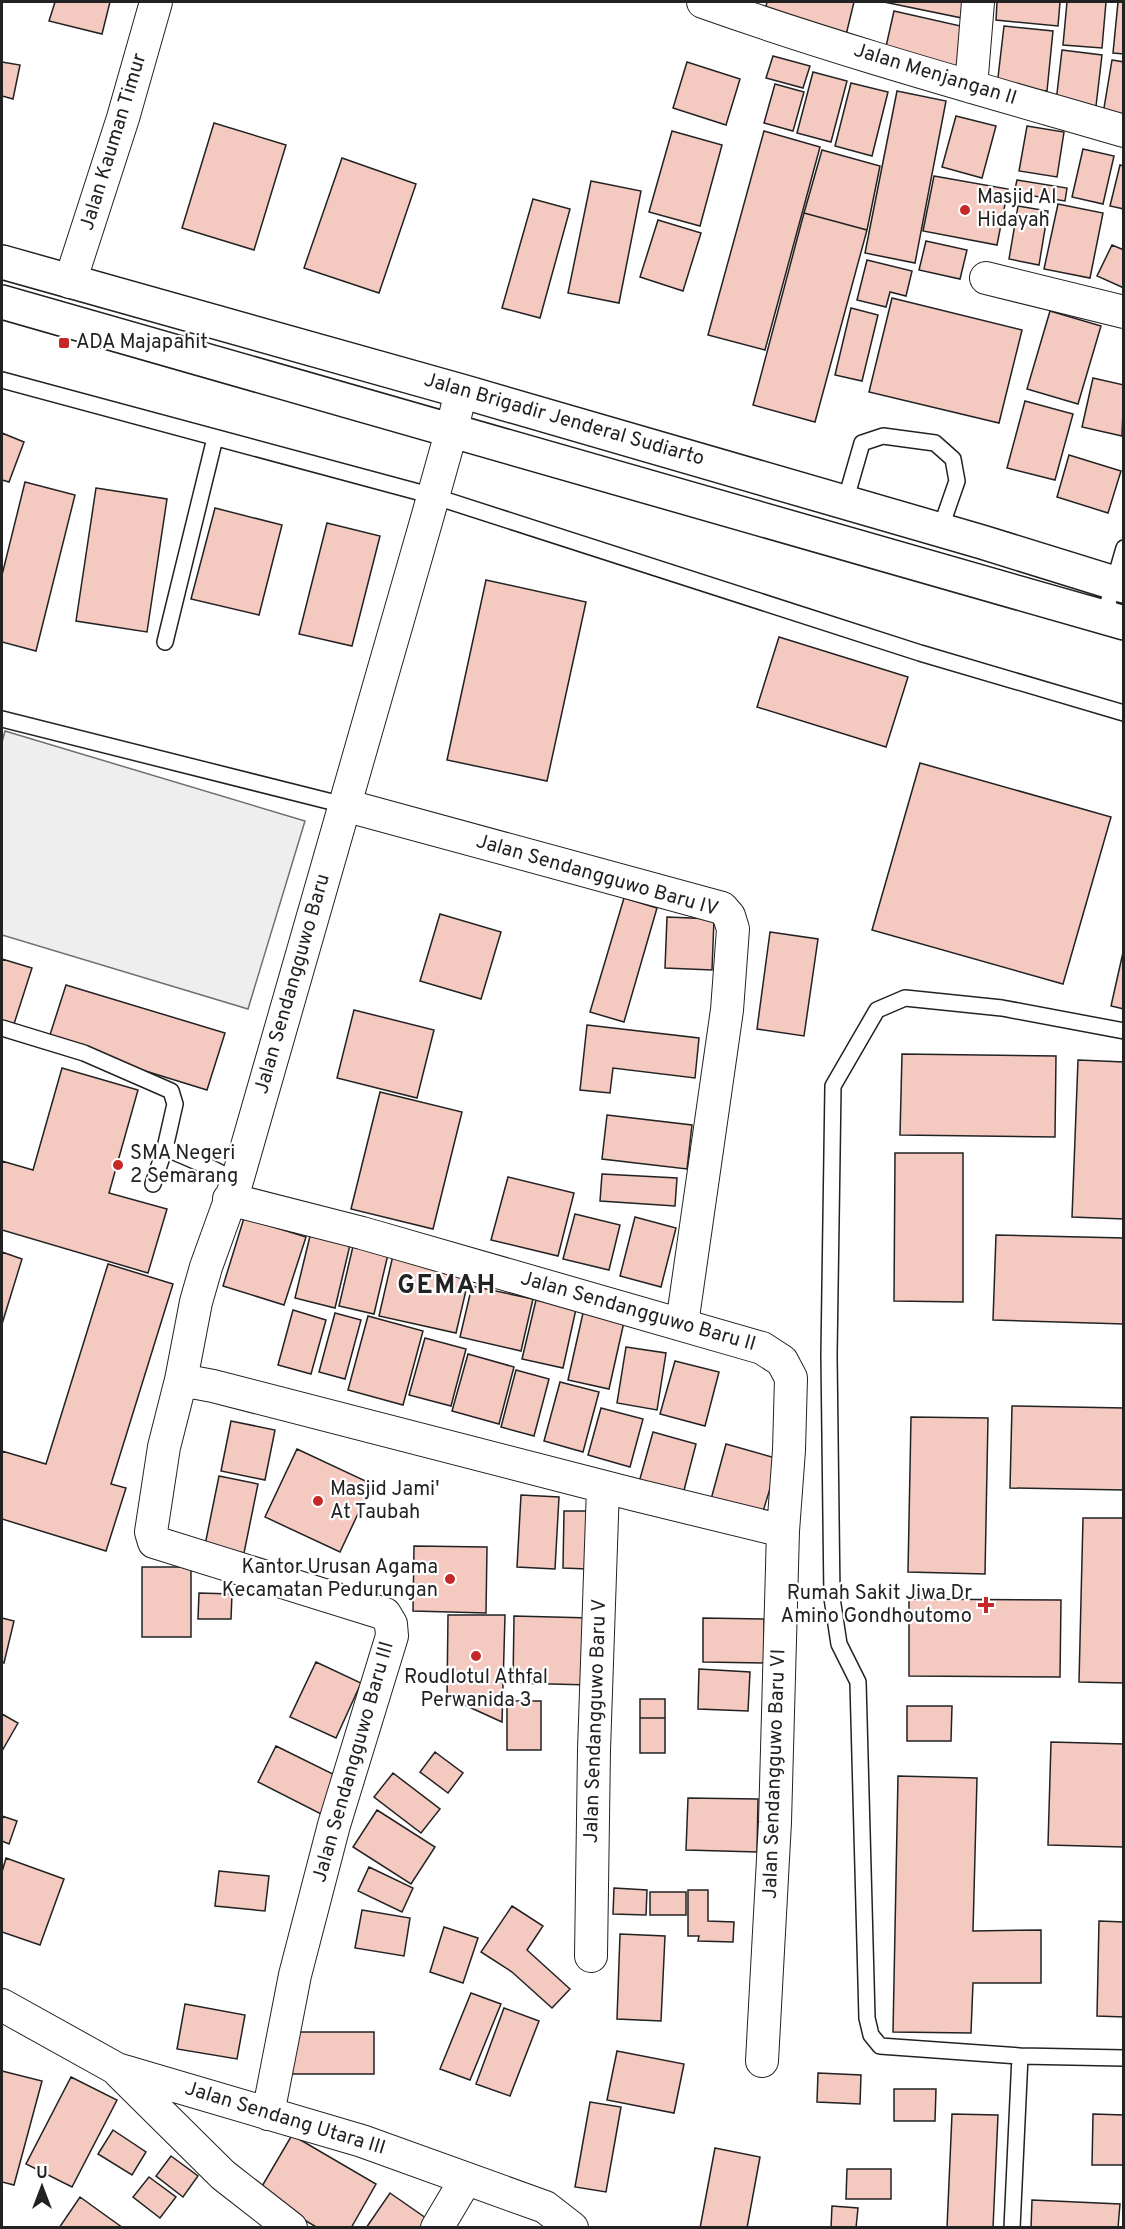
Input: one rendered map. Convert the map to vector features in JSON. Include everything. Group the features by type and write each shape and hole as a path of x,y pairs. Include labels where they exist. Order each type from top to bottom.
{"main road":[{"name":"Jalan Brigadir Jenderal Sudiarto","path":"2,262 461,390 1119,584"},
{"name":"Jalan Brigadir Jenderal Sudiarto","path":"2,302 1114,620"}],"street":[{"name":"Jalan Kauman Timur","path":"70,282 123,118 156,2"},
{"name":"Jalan Menjangan II","path":"703,2 749,10 971,87 1124,131"},
{"path":"971,87 978,2"},
{"path":"986,279 1124,312"},
{"name":"Jalan Sendangguwo Baru","path":"154,1542 151,1532 164,1447 203,1276 233,1190 433,496 461,390"},
{"name":"Jalan Sendangguwo Baru IV","path":"344,805 722,908 729,916 733,929 728,1010 681,1324"},
{"name":"Jalan Sendangguwo Baru II","path":"233,1190 362,1233 762,1348 782,1361 791,1378"},
{"name":"Jalan Sendangguwo Baru VI","path":"762,2061 775,1822 783,1531 791,1378"},
{"path":"181,1380 213,1386 783,1531"},
{"name":"Jalan Sendangguwo Baru V","path":"591,1956 594,1750 603,1487"},
{"name":"Jalan Sendangguwo Baru III","path":"154,1542 385,1614 392,1630 334,1825 295,1975 268,2114"},
{"name":"Jalan Sendang Utara III","path":"2,2005 117,2069 362,2141 545,2207 572,2228"},
{"path":"117,2069 223,2175 291,2228"},
{"path":"437,2228 466,2179"}],"lane":[{"path":"2,381 433,496 920,653 1124,713"},
{"path":"844,502 862,443 883,436 935,443 953,459 957,481 940,530"},
{"path":"165,642 215,438"},
{"path":"1114,620 1124,548"},
{"path":"2,719 344,805"},
{"path":"1124,1031 1002,1008 905,998 877,1010 833,1086 829,1355 832,1598 839,1644 858,1682 867,2018 871,2035 880,2046 1020,2056 1124,2058"},
{"path":"2,1028 84,1053 171,1092 175,1104 165,1148 153,1184"},
{"path":"165,1148 209,1167 233,1190"},
{"path":"1012,2228 1020,2056"}],"shaded area":[{"path":"5,731 305,821 248,1009 2,935 2,742"}],"building":[{"path":"55,2 110,2 102,34 49,21"},
{"path":"767,2 854,2 846,35 764,15"},
{"path":"884,2 966,2 962,18"},
{"path":"997,2 1060,2 1058,26 996,20"},
{"path":"1067,2 1106,2 1102,48 1063,45"},
{"path":"1118,2 1124,2 1124,54 1113,53"},
{"path":"894,11 965,27 956,67 885,51"},
{"path":"1004,26 1053,31 1047,91 997,86"},
{"path":"1062,50 1102,55 1096,106 1056,102"},
{"path":"773,56 810,66 803,88 766,78"},
{"path":"1112,60 1124,62 1124,118 1103,114"},
{"path":"2,62 20,65 13,99 2,96"},
{"path":"687,62 740,79 726,125 673,108"},
{"path":"813,72 847,81 831,142 797,133"},
{"path":"851,83 888,92 872,156 835,146"},
{"path":"775,84 804,92 793,131 764,123"},
{"path":"897,91 946,101 915,263 865,253"},
{"path":"956,116 996,126 982,178 942,167"},
{"path":"214,123 286,145 254,250 182,228"},
{"path":"1027,126 1064,132 1057,177 1019,171"},
{"path":"672,131 722,145 700,226 649,212"},
{"path":"764,131 820,147 765,350 708,335"},
{"path":"1083,149 1114,156 1103,204 1072,197"},
{"path":"822,150 880,166 867,230 804,213"},
{"path":"342,158 416,184 379,293 304,268"},
{"path":"1120,165 1124,166 1124,209 1110,206"},
{"name":"Masjid Al Hidayah","path":"934,176 1008,189 997,245 923,231"},
{"path":"1017,180 1067,188 1065,201 1014,193"},
{"path":"591,181 641,191 619,303 568,293"},
{"path":"533,199 570,209 540,318 502,308"},
{"path":"1058,204 1103,213 1090,278 1044,269"},
{"path":"1018,206 1048,211 1039,265 1009,259"},
{"path":"804,213 867,230 815,422 753,405"},
{"path":"658,220 701,233 683,291 640,277"},
{"path":"926,241 967,250 960,279 919,270"},
{"path":"1112,245 1124,250 1124,288 1097,276"},
{"path":"867,260 912,271 906,296 890,292 886,307 857,300"},
{"path":"892,298 1022,330 999,423 869,392"},
{"path":"851,308 878,315 862,381 835,375"},
{"path":"1050,311 1101,326 1078,404 1027,389"},
{"path":"1093,378 1124,385 1122,436 1082,427"},
{"path":"1025,401 1073,414 1055,480 1007,468"},
{"path":"2,433 24,442 9,482 2,480"},
{"path":"1069,455 1121,471 1108,513 1057,497"},
{"path":"25,482 75,495 36,651 2,642 2,575"},
{"path":"96,488 167,499 147,632 76,621"},
{"path":"215,508 282,525 259,615 191,599"},
{"path":"327,523 380,536 352,646 299,634"},
{"path":"486,580 586,602 547,781 447,760"},
{"path":"779,637 908,677 886,747 757,707"},
{"path":"920,763 1111,817 1063,984 872,930"},
{"path":"624,898 657,908 624,1022 590,1012"},
{"path":"440,914 501,932 481,999 420,981"},
{"path":"667,917 714,919 712,970 665,968"},
{"path":"770,932 818,939 804,1036 757,1029"},
{"path":"1124,948 1124,1009 1111,1006"},
{"path":"2,959 32,968 14,1024 2,1020"},
{"path":"66,985 225,1033 207,1090 48,1041"},
{"path":"354,1010 434,1030 417,1098 337,1078"},
{"path":"587,1025 699,1038 695,1078 613,1068 610,1093 580,1090"},
{"path":"902,1054 1056,1056 1055,1137 900,1135"},
{"path":"1078,1060 1124,1062 1124,1219 1072,1217"},
{"path":"62,1068 138,1090 109,1193 167,1209 148,1273 2,1230 2,1161 33,1170"},
{"path":"380,1092 462,1112 433,1229 351,1209"},
{"path":"607,1115 692,1125 687,1169 602,1159"},
{"path":"895,1153 963,1153 963,1302 894,1301"},
{"path":"602,1174 677,1178 675,1206 600,1201"},
{"path":"508,1177 574,1193 558,1256 491,1240"},
{"path":"575,1214 620,1225 609,1270 563,1259"},
{"path":"635,1217 676,1228 661,1287 620,1276"},
{"path":"244,1218 306,1237 284,1305 223,1286"},
{"path":"996,1235 1124,1238 1124,1324 993,1320"},
{"path":"310,1236 350,1245 335,1308 295,1298"},
{"path":"354,1242 389,1250 374,1314 339,1306"},
{"path":"394,1251 471,1269 456,1333 379,1316"},
{"path":"2,1252 22,1259 2,1324"},
{"path":"108,1264 173,1284 111,1484 126,1488 106,1551 2,1519 2,1451 46,1464"},
{"path":"472,1286 533,1299 521,1351 460,1337"},
{"path":"536,1300 576,1309 563,1368 522,1359"},
{"path":"293,1310 326,1320 311,1374 278,1365"},
{"path":"335,1313 361,1320 345,1379 319,1372"},
{"path":"583,1313 624,1322 609,1389 568,1380"},
{"path":"368,1316 423,1331 403,1405 348,1390"},
{"path":"425,1338 466,1349 451,1406 409,1395"},
{"path":"626,1347 666,1353 657,1410 617,1403"},
{"path":"468,1354 514,1367 499,1424 452,1411"},
{"path":"675,1361 719,1372 705,1426 660,1414"},
{"path":"516,1370 549,1379 534,1436 501,1427"},
{"path":"560,1382 599,1392 583,1452 544,1441"},
{"path":"1012,1406 1124,1408 1124,1490 1010,1488"},
{"path":"601,1408 643,1419 630,1467 588,1455"},
{"path":"911,1417 988,1418 985,1574 908,1572"},
{"path":"231,1421 275,1430 265,1480 221,1471"},
{"path":"653,1432 696,1444 682,1498 638,1486"},
{"path":"726,1444 779,1459 761,1518 710,1503"},
{"name":"Masjid Jami' At Taubah","path":"297,1449 372,1484 340,1552 265,1517"},
{"path":"219,1476 258,1484 244,1553 205,1545"},
{"path":"521,1495 559,1497 555,1569 517,1567"},
{"path":"564,1511 587,1511 587,1569 563,1568"},
{"path":"1083,1518 1124,1518 1124,1683 1079,1682"},
{"name":"Kantor Urusan Agama Kecamatan Pedurungan","path":"414,1546 487,1547 486,1613 413,1611"},
{"path":"142,1567 191,1567 191,1637 142,1637"},
{"path":"199,1593 232,1594 231,1619 198,1619"},
{"path":"909,1599 1061,1600 1060,1677 909,1676"},
{"name":"Roudlotul Athfal Perwanida 3","path":"448,1615 505,1615 502,1722 447,1697"},
{"path":"514,1616 591,1618 590,1685 513,1683"},
{"path":"2,1618 14,1621 4,1663 2,1662"},
{"path":"703,1618 764,1619 764,1663 703,1662"},
{"path":"316,1662 361,1683 336,1738 290,1717"},
{"path":"699,1669 750,1672 748,1711 698,1709"},
{"path":"640,1699 665,1699 665,1718 640,1718"},
{"path":"507,1701 541,1701 541,1750 507,1750"},
{"path":"907,1706 952,1706 951,1741 907,1741"},
{"path":"2,1714 18,1723 2,1751"},
{"path":"640,1718 665,1718 665,1753 640,1753"},
{"path":"1051,1742 1124,1744 1124,1847 1048,1845"},
{"path":"276,1746 339,1777 321,1814 258,1782"},
{"path":"435,1752 463,1773 448,1793 420,1772"},
{"path":"393,1773 440,1809 421,1833 374,1797"},
{"path":"898,1776 977,1778 973,1931 1041,1930 1041,1983 973,1983 971,2033 893,2032"},
{"path":"688,1798 758,1799 757,1852 686,1850"},
{"path":"377,1810 435,1847 411,1884 353,1847"},
{"path":"2,1816 17,1821 9,1844 2,1841"},
{"path":"6,1858 64,1879 40,1945 2,1932 2,1872"},
{"path":"369,1867 413,1888 402,1912 358,1891"},
{"path":"219,1871 269,1876 265,1911 215,1906"},
{"path":"614,1888 647,1890 646,1915 613,1914"},
{"path":"688,1890 708,1890 708,1921 734,1922 733,1942 698,1941 699,1936 688,1936"},
{"path":"650,1892 686,1892 686,1915 650,1915"},
{"path":"512,1906 543,1926 527,1950 570,1989 552,2008 512,1972 481,1952"},
{"path":"362,1910 410,1918 404,1956 355,1948"},
{"path":"1099,1921 1124,1922 1124,2017 1097,2016"},
{"path":"444,1927 478,1938 463,1983 430,1972"},
{"path":"620,1934 665,1936 661,2021 617,2019"},
{"path":"471,1993 501,2004 470,2080 440,2069"},
{"path":"185,2004 245,2015 237,2059 177,2049"},
{"path":"504,2008 539,2021 510,2096 476,2084"},
{"path":"291,2032 374,2032 374,2074 291,2074"},
{"path":"617,2051 684,2064 674,2113 607,2100"},
{"path":"2,2071 42,2081 14,2185 2,2182"},
{"path":"818,2073 861,2075 860,2104 817,2102"},
{"path":"71,2077 117,2100 72,2187 26,2164"},
{"path":"894,2089 936,2089 935,2121 894,2121"},
{"path":"590,2102 621,2107 606,2192 575,2187"},
{"path":"952,2114 998,2115 993,2228 947,2228"},
{"path":"1093,2114 1124,2115 1124,2165 1092,2165"},
{"path":"113,2130 146,2152 132,2175 98,2154"},
{"path":"292,2135 376,2184 351,2228 318,2228 258,2193"},
{"path":"715,2148 760,2157 747,2228 700,2228"},
{"path":"171,2156 198,2176 183,2197 156,2176"},
{"path":"847,2169 891,2169 891,2199 846,2199"},
{"path":"149,2177 176,2197 160,2218 133,2197"},
{"path":"390,2193 433,2223 430,2228 366,2228"},
{"path":"80,2197 123,2228 59,2228"},
{"path":"1032,2200 1120,2204 1118,2228 1031,2228"},
{"path":"832,2206 858,2208 856,2228 831,2228"}],"place":[{"name":"Masjid Al Hidayah","path":"965,210"},
{"name":"ADA Majapahit","path":"64,343"},
{"name":"SMA Negeri 2 Semarang","path":"118,1165"},
{"name":"Masjid Jami' At Taubah","path":"318,1501"},
{"name":"Kantor Urusan Agama Kecamatan Pedurungan","path":"450,1579"},
{"name":"Rumah Sakit Jiwa Dr Amino Gondhoutomo","path":"986,1605"},
{"name":"Roudlotul Athfal Perwanida 3","path":"476,1656"}],"district":[{"name":"GEMAH","path":"447,1286"}]}
